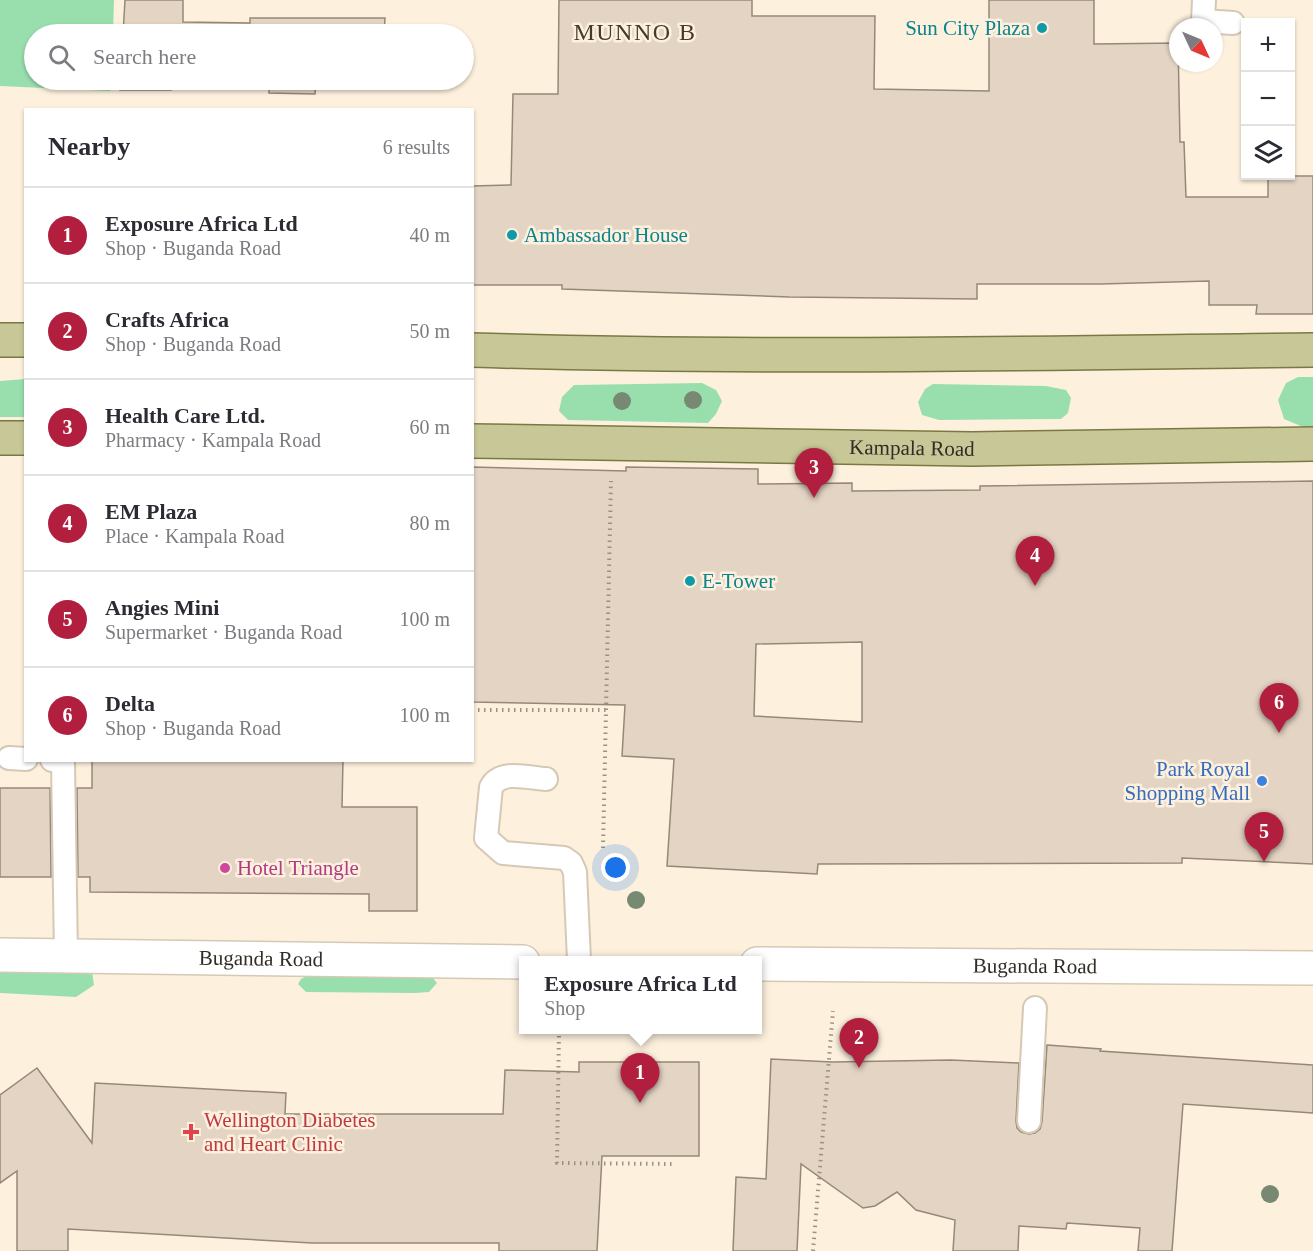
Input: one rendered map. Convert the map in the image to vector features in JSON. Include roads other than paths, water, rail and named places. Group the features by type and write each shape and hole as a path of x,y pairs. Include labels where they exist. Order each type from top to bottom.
{"main road":[{"path":"0,340 24,340"},
{"path":"474,350 577,353 948,354 1313,350"},
{"path":"0,438 24,438"},
{"name":"Kampala Road","path":"474,441 972,449 1313,444"},
{"name":"Buganda Road","path":"0,954 519,962"},
{"name":"Buganda Road","path":"762,964 1313,968"}],"lane":[{"path":"1204,0 1203,21 1233,23"},
{"path":"63,762 66,956"},
{"path":"546,779 504,776 495,780 491,787 486,838 503,853 564,858 571,863 575,872 579,956"},
{"path":"1029,1121 1035,1008"}],"place":[{"name":"Sun City Plaza","path":"1042,28"},
{"name":"Ambassador House","path":"512,235"},
{"name":"Health Care Ltd.","path":"814,498"},
{"name":"E-Tower","path":"690,581"},
{"name":"EM Plaza","path":"1035,586"},
{"name":"Delta","path":"1279,733"},
{"name":"Park Royal Shopping Mall","path":"1262,781"},
{"name":"Angies Mini","path":"1264,862"},
{"name":"Hotel Triangle","path":"225,868"},
{"name":"Crafts Africa","path":"859,1068"},
{"name":"Exposure Africa Ltd","path":"640,1103"},
{"name":"Wellington Diabetes and Heart Clinic","path":"191,1132"}],"district":[{"name":"MUNNO B","path":"635,32"}]}
